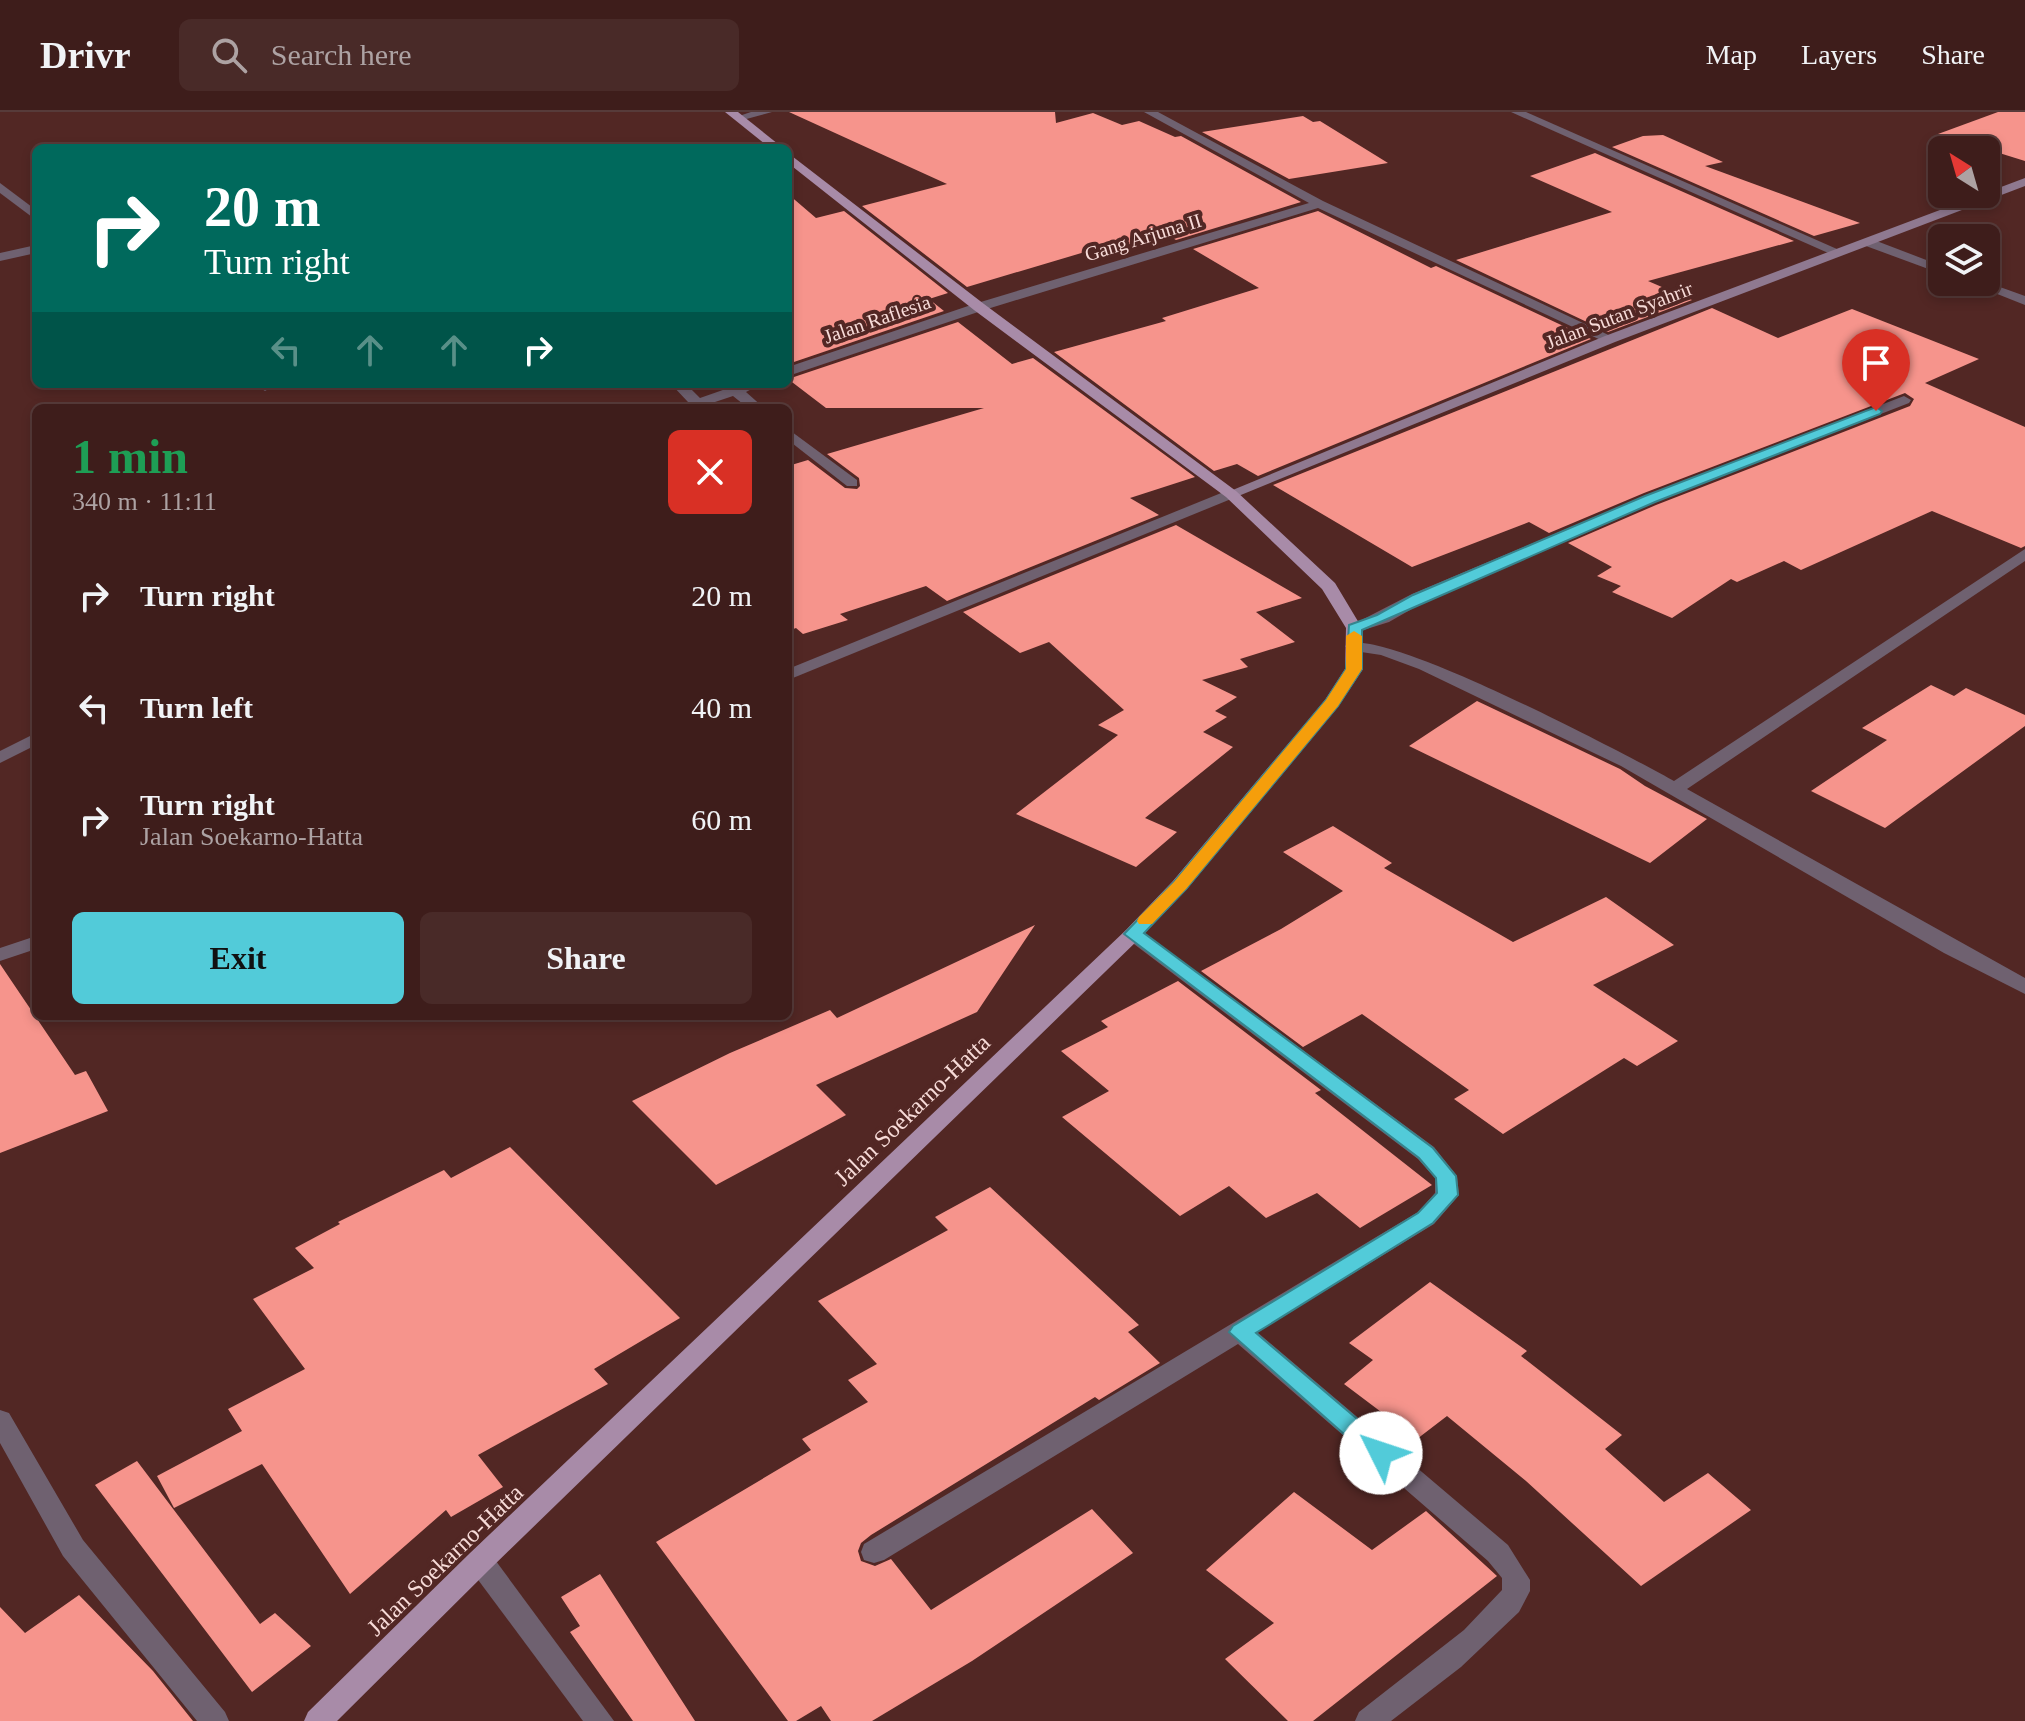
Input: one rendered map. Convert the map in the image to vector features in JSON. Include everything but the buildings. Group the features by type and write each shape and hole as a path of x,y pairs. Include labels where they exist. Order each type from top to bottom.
{"main road":[{"path":"735,115 772,144"},
{"path":"792,160 979,307 1231,494 1329,586 1354,637"},
{"name":"Jalan Soekarno-Hatta","path":"318,1721 480,1561 1133,934 1180,885 1332,703 1354,669 1354,637"}],"street":[{"path":"735,115 766,112"},
{"path":"1150,112 1319,204 1610,339"},
{"path":"1517,112 1840,253"},
{"name":"Jalan Sutan Syahrir","path":"1231,494 1610,339 2025,182"},
{"path":"0,187 32,213"},
{"name":"Gang Arjuna II","path":"979,307 1319,204"},
{"path":"1870,243 1928,265"},
{"path":"0,257 32,250"},
{"path":"2000,292 2025,301"},
{"name":"Jalan Raflesia","path":"792,371 979,307"},
{"path":"696,404 741,388"},
{"path":"735,390 752,404"},
{"path":"1354,637 1418,598 1650,499 1904,400"},
{"path":"792,436 852,483"},
{"path":"792,673 1231,494"},
{"path":"1674,789 2025,554"},
{"path":"1354,637 1425,665 1627,762 1951,948 2025,987"},
{"path":"0,758 32,740"},
{"path":"874,1552 1426,1218 1447,1195 1446,1176 1426,1153 1133,934"},
{"path":"0,955 32,943"},
{"path":"1240,1332 1498,1553 1515,1575 1516,1591 1504,1610 1369,1721"},
{"path":"0,1420 73,1548 215,1721"},
{"path":"480,1561 600,1721"}],"slow traffic":[{"path":"1146,921 1180,885 1332,703 1354,669 1354,636"}],"route":[{"path":"1381,1453 1240,1332 1426,1218 1447,1195 1446,1176 1426,1153 1133,934 1180,885 1332,703 1354,669 1354,628 1383,618 1418,598 1650,499 1876,411"}]}
